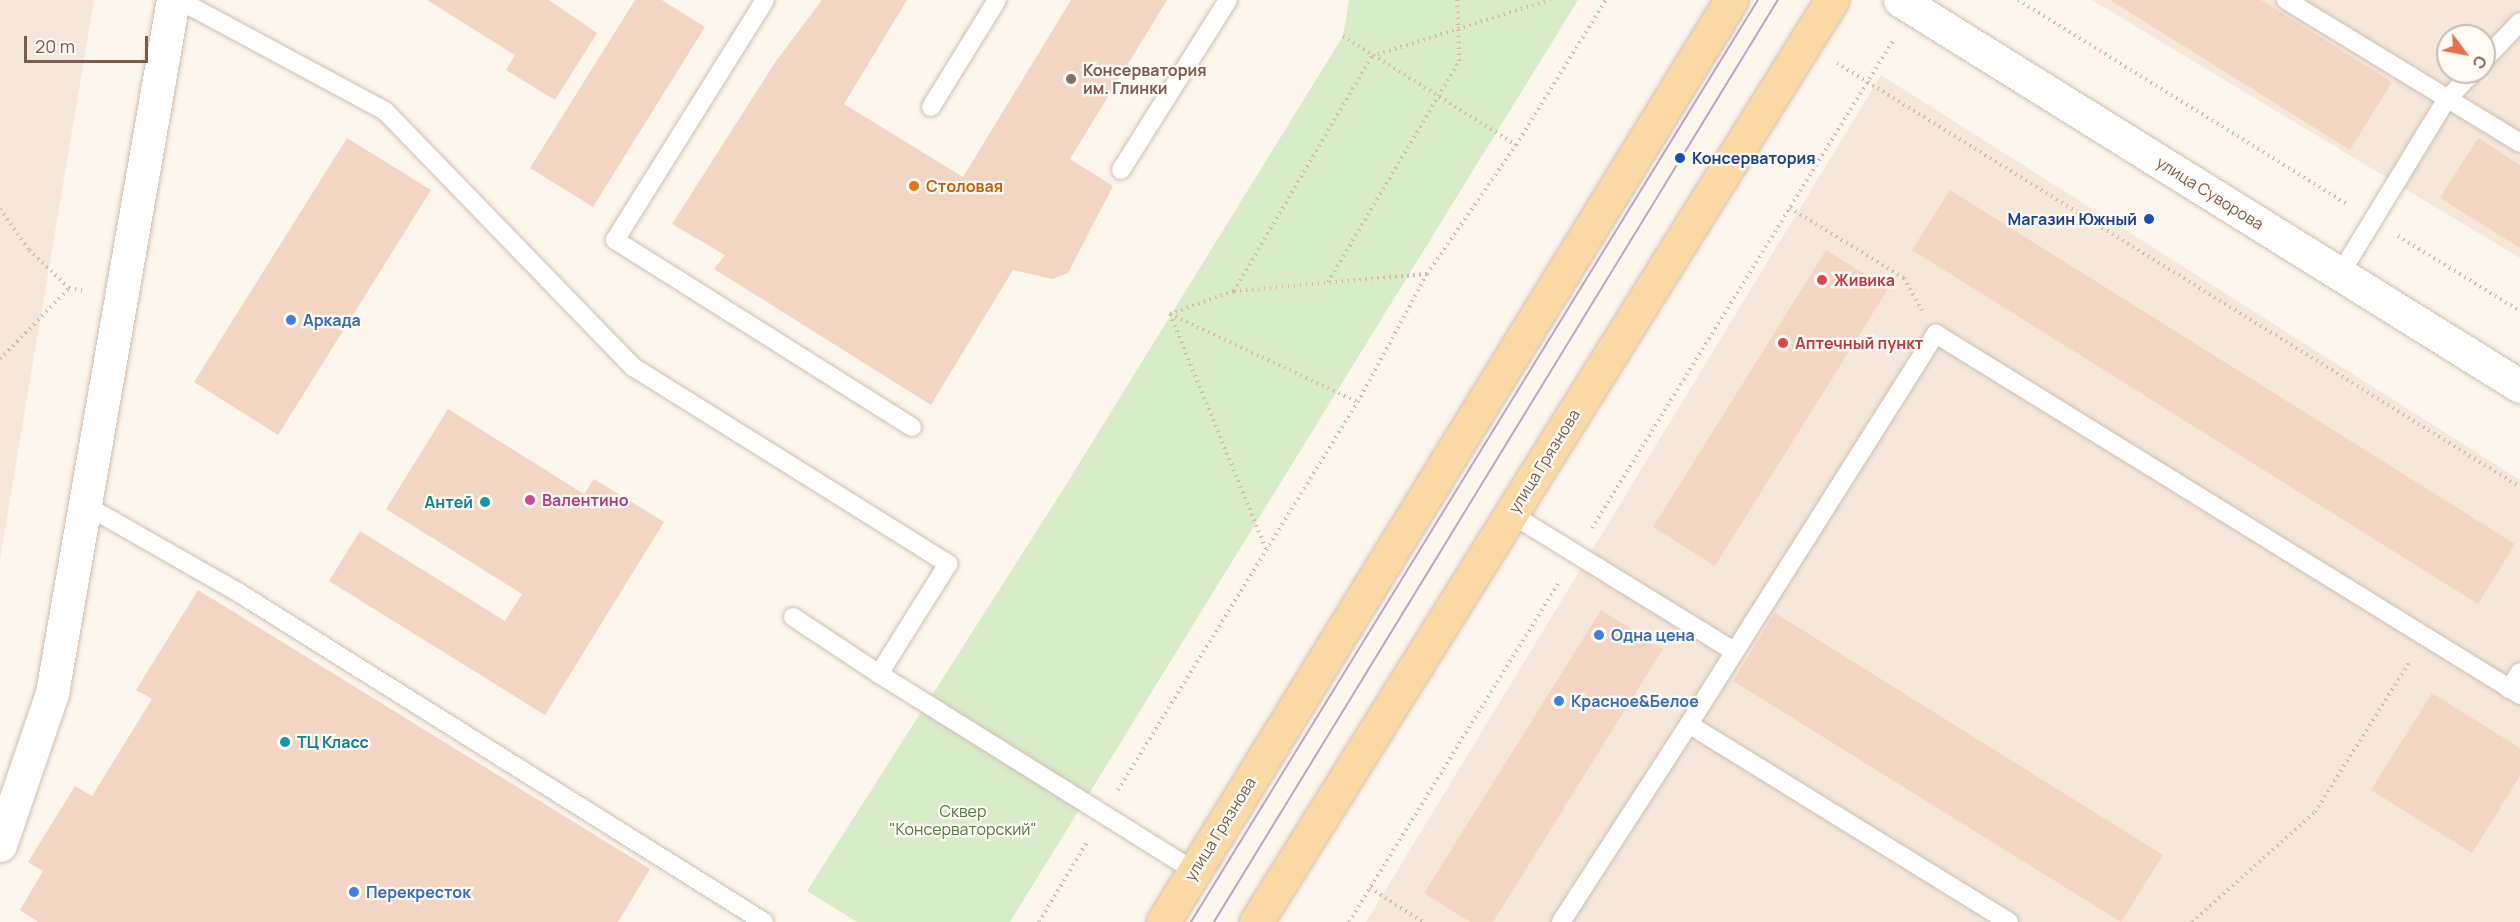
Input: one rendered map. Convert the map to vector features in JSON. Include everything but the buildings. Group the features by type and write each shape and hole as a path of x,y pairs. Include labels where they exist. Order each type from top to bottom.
{"main road":[{"name":"улица Грязнова","path":"1163,922 1731,0"},
{"name":"улица Грязнова","path":"1256,922 1832,0"}],"street":[{"path":"1,842 52,693 173,0"},
{"name":"улица Суворова","path":"1906,4 2520,386"}],"lane":[{"path":"179,0 385,111 633,367 948,564 879,674"},
{"path":"765,0 615,240 912,427"},
{"path":"931,107 997,0"},
{"path":"1121,170 1228,0"},
{"path":"2286,0 2520,143"},
{"path":"2496,47 2520,22"},
{"path":"2340,274 2447,99 2461,84"},
{"path":"1561,922 1936,334 2515,692 2520,672"},
{"path":"85,505 236,591 764,922"},
{"path":"1511,514 1575,556 1734,651"},
{"path":"793,617 879,674 1194,871"},
{"path":"1689,724 2009,922"}],"path":[{"path":"1328,282 1436,96 1459,61 1457,0"},
{"path":"1234,291 1372,56 1550,0"},
{"path":"1040,922 1103,814 1358,402 1427,274 1516,145 1606,0"},
{"path":"2018,0 2520,311"},
{"path":"1349,922 1867,83 1906,4"},
{"path":"1343,36 1516,145"},
{"path":"1867,83 2520,487"},
{"path":"0,208 29,250 69,288 121,296"},
{"path":"1790,208 1904,278 1936,334"},
{"path":"1170,314 1234,291 1427,274"},
{"path":"0,359 69,288"},
{"path":"1170,314 1358,402"},
{"path":"1170,314 1267,550"},
{"path":"2192,922 2315,812 2425,636"},
{"path":"1370,888 1424,922"}],"shaded area":[{"path":"0,0 94,0 0,559"},
{"path":"2092,0 2520,0 2520,258"},
{"path":"1881,75 2520,480 2520,922 1366,922"}],"green space":[{"name":"Сквер \"Консерваторский\"","path":"1349,0 1578,0 1010,922 857,922 807,891 1064,488 1343,36"}],"tram line":[{"path":"1191,922 1758,0"},
{"path":"1214,922 1778,0"}],"place":[{"name":"Консерватория им. Глинки","path":"1071,79"},
{"name":"Консерватория","path":"1680,158"},
{"name":"Столовая","path":"914,186"},
{"name":"Магазин Южный","path":"2149,219"},
{"name":"Живика","path":"1822,280"},
{"name":"Аркада","path":"291,320"},
{"name":"Аптечный пункт","path":"1783,343"},
{"name":"Валентино","path":"530,500"},
{"name":"Антей","path":"485,502"},
{"name":"Одна цена","path":"1599,635"},
{"name":"Красное&Белое","path":"1559,701"},
{"name":"ТЦ Класс","path":"285,742"},
{"name":"Перекресток","path":"354,892"}]}
